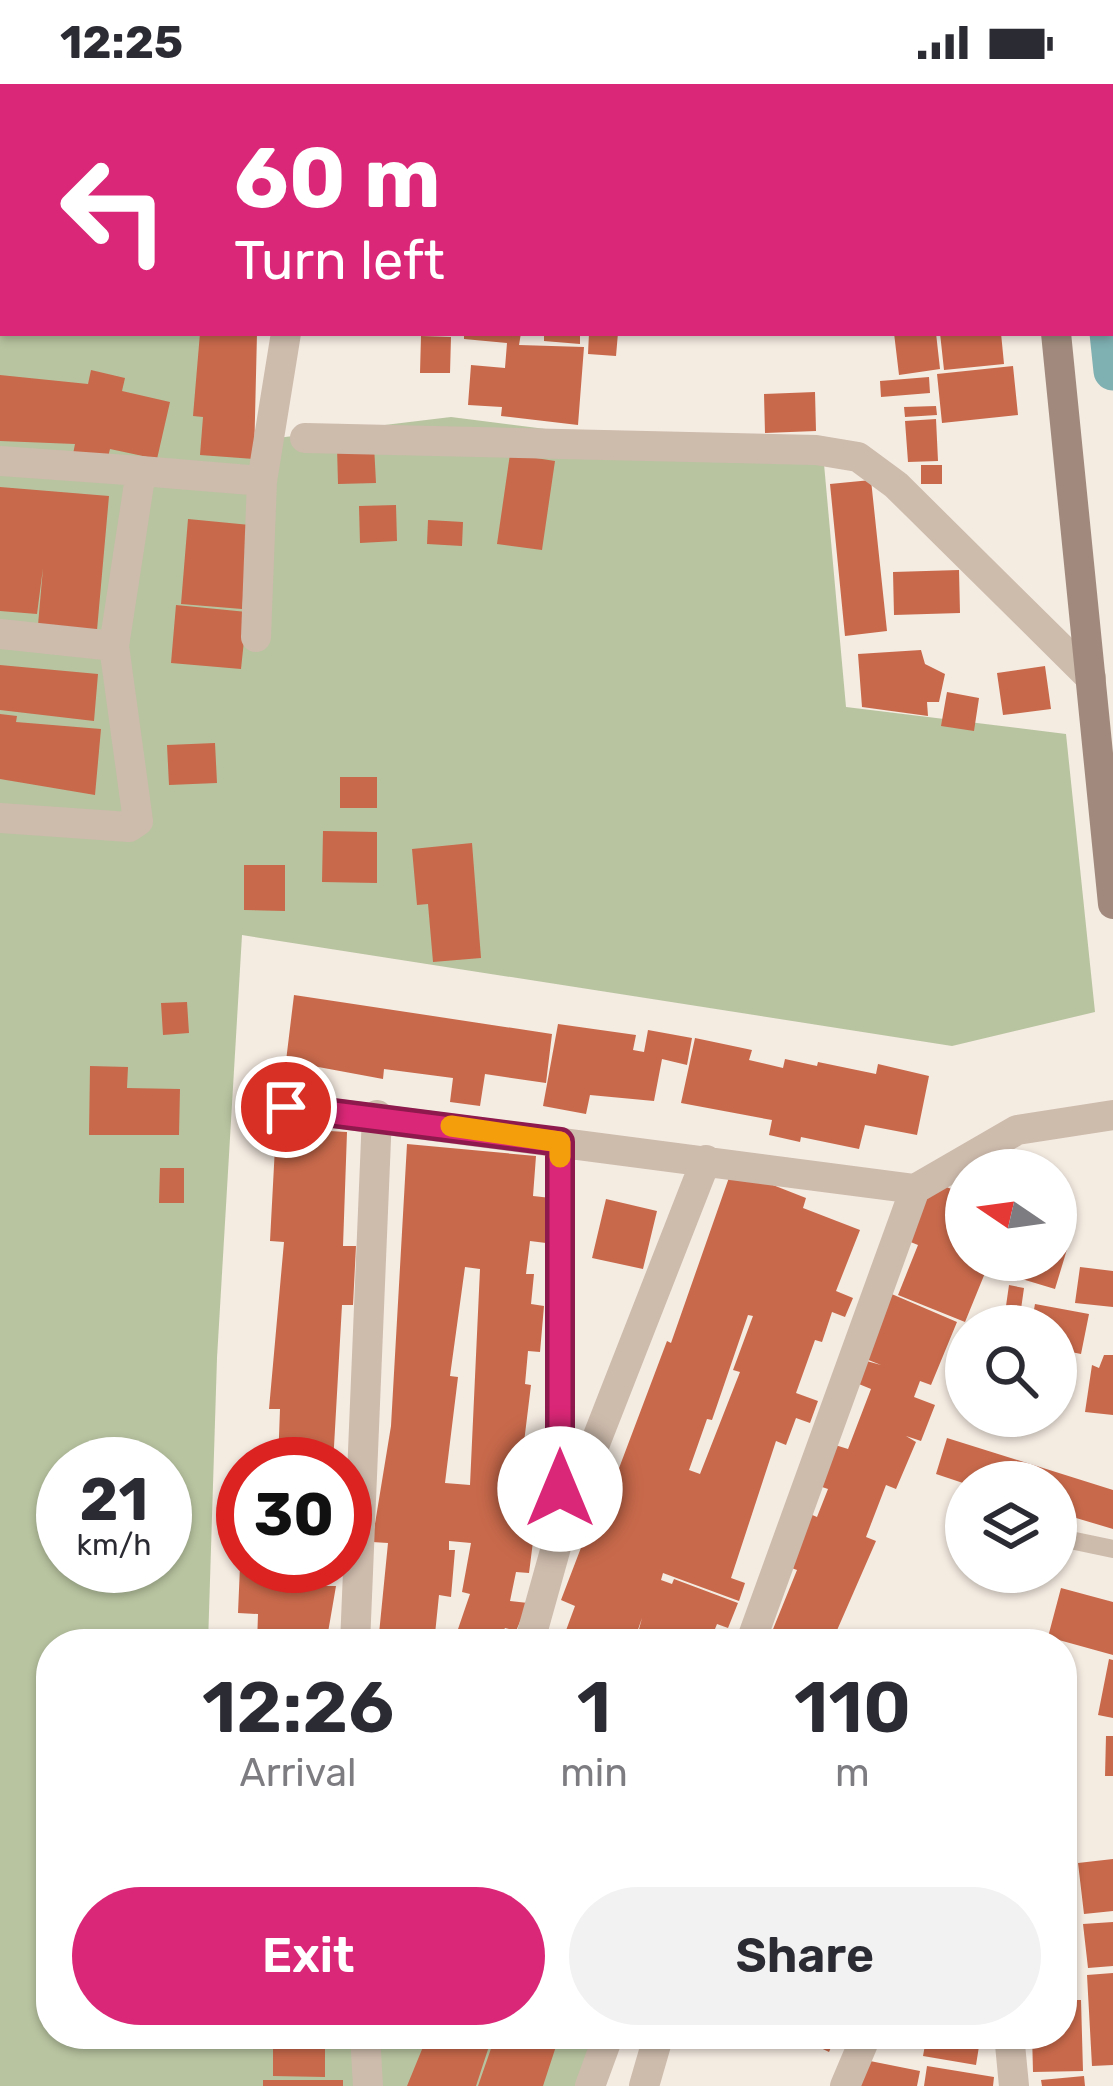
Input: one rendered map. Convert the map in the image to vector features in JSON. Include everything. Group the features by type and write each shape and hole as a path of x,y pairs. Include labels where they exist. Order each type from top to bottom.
{"street":[{"path":"256,637 262,481 286,336"},
{"path":"1056,336 1112,895"},
{"path":"305,438 816,450 858,457 908,497 1090,678"},
{"path":"0,460 262,481"},
{"path":"0,818 129,827 137,821 114,646 142,472"},
{"path":"0,634 114,646"},
{"path":"286,1107 377,1115 914,1189 1017,1130 1113,1115"},
{"path":"356,1629 377,1115"},
{"path":"560,1142 560,1532"},
{"path":"533,1629 560,1532 706,1160"},
{"path":"755,1629 914,1189"},
{"path":"590,2086 604,2049"},
{"path":"644,2086 655,2049"},
{"path":"845,2086 861,2049"},
{"path":"1010,2049 1014,2086"}],"lane":[{"path":"1077,1541 1113,1549"}],"green space":[{"path":"0,336 256,336 252,441 451,417 824,464 846,707 1066,734 1095,1012 952,1046 242,935 217,1358 208,1629 36,1629 36,2049 590,2049 575,2086 0,2086"}],"building":[{"path":"200,336 257,336 254,459 200,455 203,417 193,416"},
{"path":"421,336 451,337 450,373 420,373"},
{"path":"520,336 519,345 584,347 578,425 501,416 502,407 468,405 471,365 505,368 507,343 464,339"},
{"path":"544,336 580,336 580,344 544,341"},
{"path":"589,336 618,336 616,356 588,354"},
{"path":"894,336 936,336 940,369 899,375"},
{"path":"940,336 1001,336 1004,364 944,370"},
{"path":"1013,366 1018,415 942,423 937,374"},
{"path":"91,370 125,378 122,391 170,402 157,459 110,449 107,461 73,454 75,444 0,441 0,375 88,384"},
{"path":"929,377 930,393 881,397 880,381"},
{"path":"815,392 816,431 765,433 764,394"},
{"path":"936,406 937,415 905,417 904,407"},
{"path":"936,419 938,461 908,462 905,421"},
{"path":"374,445 376,483 338,484 337,447"},
{"path":"510,454 555,461 542,550 497,544"},
{"path":"921,465 942,465 942,484 921,484"},
{"path":"871,480 887,631 845,636 830,484"},
{"path":"0,487 109,496 97,630 38,625 43,568 37,614 0,611"},
{"path":"396,505 397,541 360,543 359,506"},
{"path":"188,519 250,525 242,609 181,604"},
{"path":"428,520 463,522 462,546 427,544"},
{"path":"959,570 960,613 894,615 893,572"},
{"path":"176,605 247,612 241,669 171,663"},
{"path":"921,650 925,664 945,674 939,702 927,702 928,716 862,707 858,654"},
{"path":"0,665 98,674 94,721 0,710"},
{"path":"1045,666 1051,709 1003,715 997,673"},
{"path":"947,692 979,698 974,731 941,726"},
{"path":"0,714 17,716 16,722 101,729 95,795 0,779"},
{"path":"215,743 217,783 169,785 167,745"},
{"path":"340,777 377,777 377,808 340,808"},
{"path":"323,831 377,832 377,883 322,882"},
{"path":"472,843 481,958 433,962 428,904 417,905 412,849"},
{"path":"244,865 285,865 285,911 244,910"},
{"path":"294,995 552,1034 546,1083 485,1074 480,1106 450,1102 453,1078 384,1069 383,1079 286,1061"},
{"path":"187,1002 189,1033 163,1035 161,1003"},
{"path":"558,1024 636,1035 633,1050 644,1052 648,1030 692,1038 687,1065 662,1059 654,1101 590,1095 586,1114 543,1106"},
{"path":"695,1038 752,1050 749,1060 783,1068 785,1059 876,1074 878,1064 929,1076 917,1135 865,1125 859,1149 801,1137 800,1142 769,1135 772,1120 681,1103"},
{"path":"90,1066 128,1067 127,1088 180,1089 179,1135 89,1135"},
{"path":"276,1128 347,1132 343,1246 356,1246 353,1305 342,1305 335,1437 279,1437 280,1409 269,1409 284,1242 270,1241"},
{"path":"407,1144 536,1156 533,1196 551,1198 546,1243 530,1241 526,1274 534,1274 531,1304 544,1306 540,1352 528,1351 525,1384 531,1385 514,1524 535,1526 529,1573 516,1572 510,1601 528,1603 517,1629 458,1629 470,1594 462,1592 471,1543 449,1541 449,1550 455,1550 451,1597 439,1595 436,1629 379,1629 388,1543 372,1542 391,1426","holes":["465,1267 480,1269 470,1485 445,1483 458,1377 450,1376"]},
{"path":"160,1168 184,1168 184,1203 159,1203"},
{"path":"732,1169 806,1198 803,1208 860,1230 836,1291 853,1298 845,1317 832,1312 822,1342 815,1340 796,1393 818,1401 810,1423 796,1418 786,1445 776,1441 731,1578 745,1583 739,1601 663,1573 661,1580 672,1584 674,1579 738,1603 728,1628 717,1624 715,1629 639,1629 642,1618 638,1629 567,1629 575,1606 561,1600 600,1498 607,1500 667,1341 671,1343","holes":["748,1315 753,1316 733,1370 740,1372 700,1474 689,1470 707,1419 712,1420"]},
{"path":"932,1181 945,1186 945,1281 982,1281 972,1305 945,1305 945,1314 898,1295 918,1245 908,1241"},
{"path":"606,1199 657,1211 643,1269 592,1258"},
{"path":"1080,1267 1113,1271 1113,1307 1075,1303"},
{"path":"1028,1281 1057,1281 1055,1289"},
{"path":"1009,1285 1024,1288 1022,1305 1006,1305"},
{"path":"887,1292 945,1317 945,1351 931,1385 920,1381 914,1397 935,1405 921,1441 906,1436 916,1442 896,1489 886,1485 866,1537 876,1541 838,1629 773,1629 797,1570 789,1567 810,1514 817,1517 828,1489 816,1485 832,1444 848,1449 871,1389 854,1382 863,1360 881,1365 861,1357"},
{"path":"1077,1312 1089,1314 1081,1354 1077,1353"},
{"path":"1104,1355 1113,1355 1113,1415 1085,1412 1092,1365 1099,1368"},
{"path":"947,1438 1020,1461 945,1461 945,1477 936,1474"},
{"path":"1077,1479 1113,1490 1113,1529 1077,1518"},
{"path":"239,1593 335,1593 329,1629 258,1629 258,1614 238,1613"},
{"path":"1060,1593 1113,1602 1113,1655 1077,1645 1077,1629 1050,1629"},
{"path":"1109,1659 1113,1660 1113,1718 1098,1715"},
{"path":"1106,1736 1113,1736 1113,1776 1105,1776"},
{"path":"1113,1859 1113,1911 1084,1914 1078,1863"},
{"path":"1113,1922 1113,1966 1088,1968 1083,1924"},
{"path":"1113,1973 1113,2065 1092,2066 1087,1975"},
{"path":"1077,2000 1081,2000 1083,2071 1033,2072 1032,2049 1077,2049"},
{"path":"273,2049 325,2049 325,2077 273,2076"},
{"path":"422,2049 488,2049 476,2086 407,2086"},
{"path":"491,2049 555,2049 543,2086 478,2086"},
{"path":"924,2049 979,2049 976,2065 923,2056"},
{"path":"865,2060 920,2071 917,2086 859,2086"},
{"path":"927,2066 994,2077 993,2086 924,2086"},
{"path":"1084,2076 1085,2086 1042,2086 1041,2080"},
{"path":"263,2080 343,2080 343,2086 263,2086"}],"waterway":[{"path":"1109,336 1113,371"}],"slow traffic":[{"path":"451,1126 560,1142 560,1157"}],"route":[{"path":"286,1107 560,1142 560,1489"}]}
